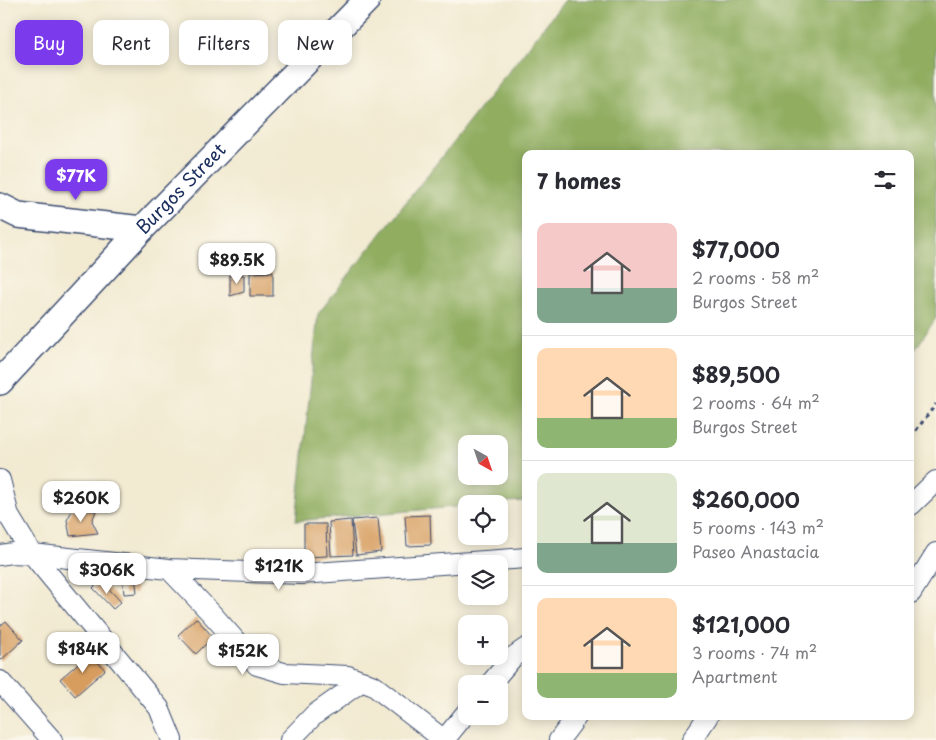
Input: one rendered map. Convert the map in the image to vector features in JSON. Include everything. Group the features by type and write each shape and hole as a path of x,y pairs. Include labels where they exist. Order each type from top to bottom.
{"street":[{"name":"Burgos Street","path":"0,382 142,230 367,0"},
{"path":"0,206 18,215 142,230"},
{"path":"0,480 5,511 32,554 159,708 172,740"},
{"path":"914,502 936,481"},
{"path":"0,555 12,553 32,554 169,569 301,574 522,558"},
{"path":"914,589 936,553"},
{"path":"169,569 257,665 284,673 348,676 362,681 374,686 444,740 458,723"},
{"path":"498,675 513,657 522,651"},
{"path":"0,681 52,740"},
{"path":"290,740 314,715 362,681"},
{"path":"559,740 574,720"},
{"path":"692,740 705,720"}],"path":[{"path":"914,433 936,404"}],"green space":[{"path":"565,0 936,0 936,318 914,351 914,150 522,150 522,501 508,502 508,495 458,495 458,507 296,521 318,314"}],"building":[{"path":"273,272 273,296 250,296 250,273"},
{"path":"230,275 244,275 244,292 230,296"},
{"path":"73,509 96,511 92,521 98,533 70,536 67,520"},
{"path":"430,515 431,545 407,546 405,516"},
{"path":"378,518 381,552 356,555 352,520"},
{"path":"351,520 353,555 331,556 329,522"},
{"path":"304,524 326,524 327,556 304,557"},
{"path":"135,575 137,593 124,594 122,576"},
{"path":"101,580 121,602 113,609 93,588"},
{"path":"196,618 213,637 196,654 178,635"},
{"path":"6,621 23,640 0,661 0,626"},
{"path":"90,653 105,670 75,696 60,679"}]}
